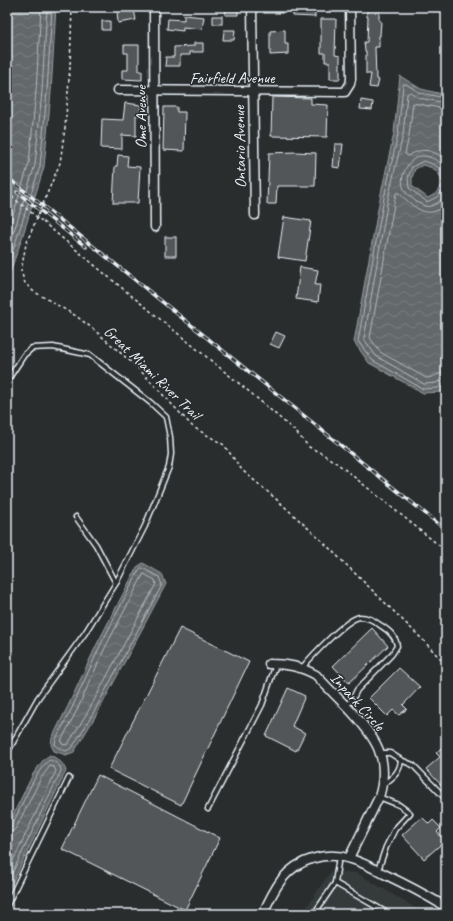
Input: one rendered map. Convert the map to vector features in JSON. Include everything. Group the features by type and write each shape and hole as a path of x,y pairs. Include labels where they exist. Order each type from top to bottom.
{"street":[{"name":"Ome Avenue","path":"154,7 155,227"},
{"name":"Ontario Avenue","path":"252,7 254,215"},
{"name":"Fairfield Avenue","path":"118,90 345,92 351,79 350,7"},
{"name":"Inpark Circle","path":"273,664 292,665 316,675 368,730 381,753 383,765 383,784 379,797 349,858"},
{"path":"262,914 282,879 297,866 307,860 318,857 339,856 349,858 378,871 446,907"}],"lane":[{"path":"7,381 24,355 32,348 53,347 82,352 90,355 151,403 166,417 170,437 171,454 169,467 145,526 116,584 85,633 38,698 7,753"},
{"path":"76,517 96,545 116,584"},
{"path":"302,668 312,655 352,620 361,617 374,621 387,630 396,639 397,646 392,654 357,690 353,698 346,706"},
{"path":"208,809 262,705 273,664"},
{"path":"381,753 390,753 413,765 446,799"},
{"path":"383,784 390,780 400,768 401,760"},
{"path":"7,905 69,778"},
{"path":"378,871 386,847 395,829 410,813 399,805 379,797"},
{"path":"314,914 335,884 339,856"},
{"path":"335,884 389,914"}],"path":[{"name":"Great Miami River Trail","path":"72,7 70,67 65,128 60,163 26,244 21,271 25,283 33,291 76,316 92,328 138,368 193,427 224,445 242,470 321,540 423,640 446,665"},
{"path":"7,193 252,394 295,431 309,447 321,452 338,464 446,550"}],"shaded area":[{"path":"331,871 357,873 425,914 302,914"}],"water":[{"path":"7,7 56,7 51,92 44,167 7,281"},
{"path":"400,76 421,89 446,95 446,386 441,392 423,393 369,363 354,342 380,198 394,133","holes":["423,165 436,171 443,184 435,194 428,198 412,186 412,178 415,169"]},
{"path":"143,563 162,574 166,584 98,712 74,752 66,755 54,751 51,745 52,738 97,644 137,567"},
{"path":"50,755 60,761 66,771 7,894 7,827 33,774 44,759"}],"building":[{"path":"226,7 238,7 238,15 225,15"},
{"path":"264,7 282,7 282,13 264,13"},
{"path":"367,7 379,7 379,21 381,21 379,47 375,47 376,79 379,80 377,88 369,87 371,74 366,74 366,51 364,42 367,42"},
{"path":"315,8 315,17 293,16 293,9"},
{"path":"134,9 136,20 118,23 117,11"},
{"path":"184,15 204,17 202,29 183,27 183,31 167,29 168,19 184,20"},
{"path":"213,16 222,16 222,24 213,24"},
{"path":"321,19 336,19 335,55 340,56 340,79 330,79 330,62 325,62 325,53 321,53"},
{"path":"102,21 110,21 110,30 102,30"},
{"path":"224,30 235,30 234,40 223,40"},
{"path":"285,30 285,44 288,44 288,54 270,55 270,31"},
{"path":"194,43 203,43 203,52 190,52 190,55 180,55 180,66 165,66 166,57 174,57 174,47 194,46"},
{"path":"124,45 139,45 139,71 142,71 142,80 122,79 122,70 128,70 128,53 124,53"},
{"path":"272,97 311,98 311,104 328,105 327,137 271,136"},
{"path":"361,100 373,102 372,110 360,109"},
{"path":"125,103 141,105 140,116 136,115 136,136 122,135 122,149 101,148 102,119 123,120"},
{"path":"164,107 177,107 177,112 185,112 184,151 163,150"},
{"path":"335,144 343,144 340,168 333,167"},
{"path":"269,153 316,153 315,186 277,186 276,204 267,204"},
{"path":"118,155 128,156 127,166 140,167 138,203 113,203 115,166 117,166"},
{"path":"284,217 311,221 305,261 278,257"},
{"path":"165,237 176,237 176,256 165,256"},
{"path":"300,267 318,270 315,285 320,285 318,302 296,299"},
{"path":"276,332 285,336 279,348 270,344"},
{"path":"180,628 249,662 181,805 109,769"},
{"path":"372,628 388,646 349,683 333,666"},
{"path":"399,668 420,687 403,705 407,709 399,715 393,710 387,716 369,698"},
{"path":"288,688 305,696 292,726 305,733 296,751 266,736"},
{"path":"446,743 446,790 426,769 440,757 436,753"},
{"path":"98,775 220,838 185,910 62,849"},
{"path":"422,817 429,824 433,820 441,828 437,832 445,841 424,859 402,835"}],"railway":[{"path":"7,177 446,530"},
{"path":"17,192 86,247"}]}
